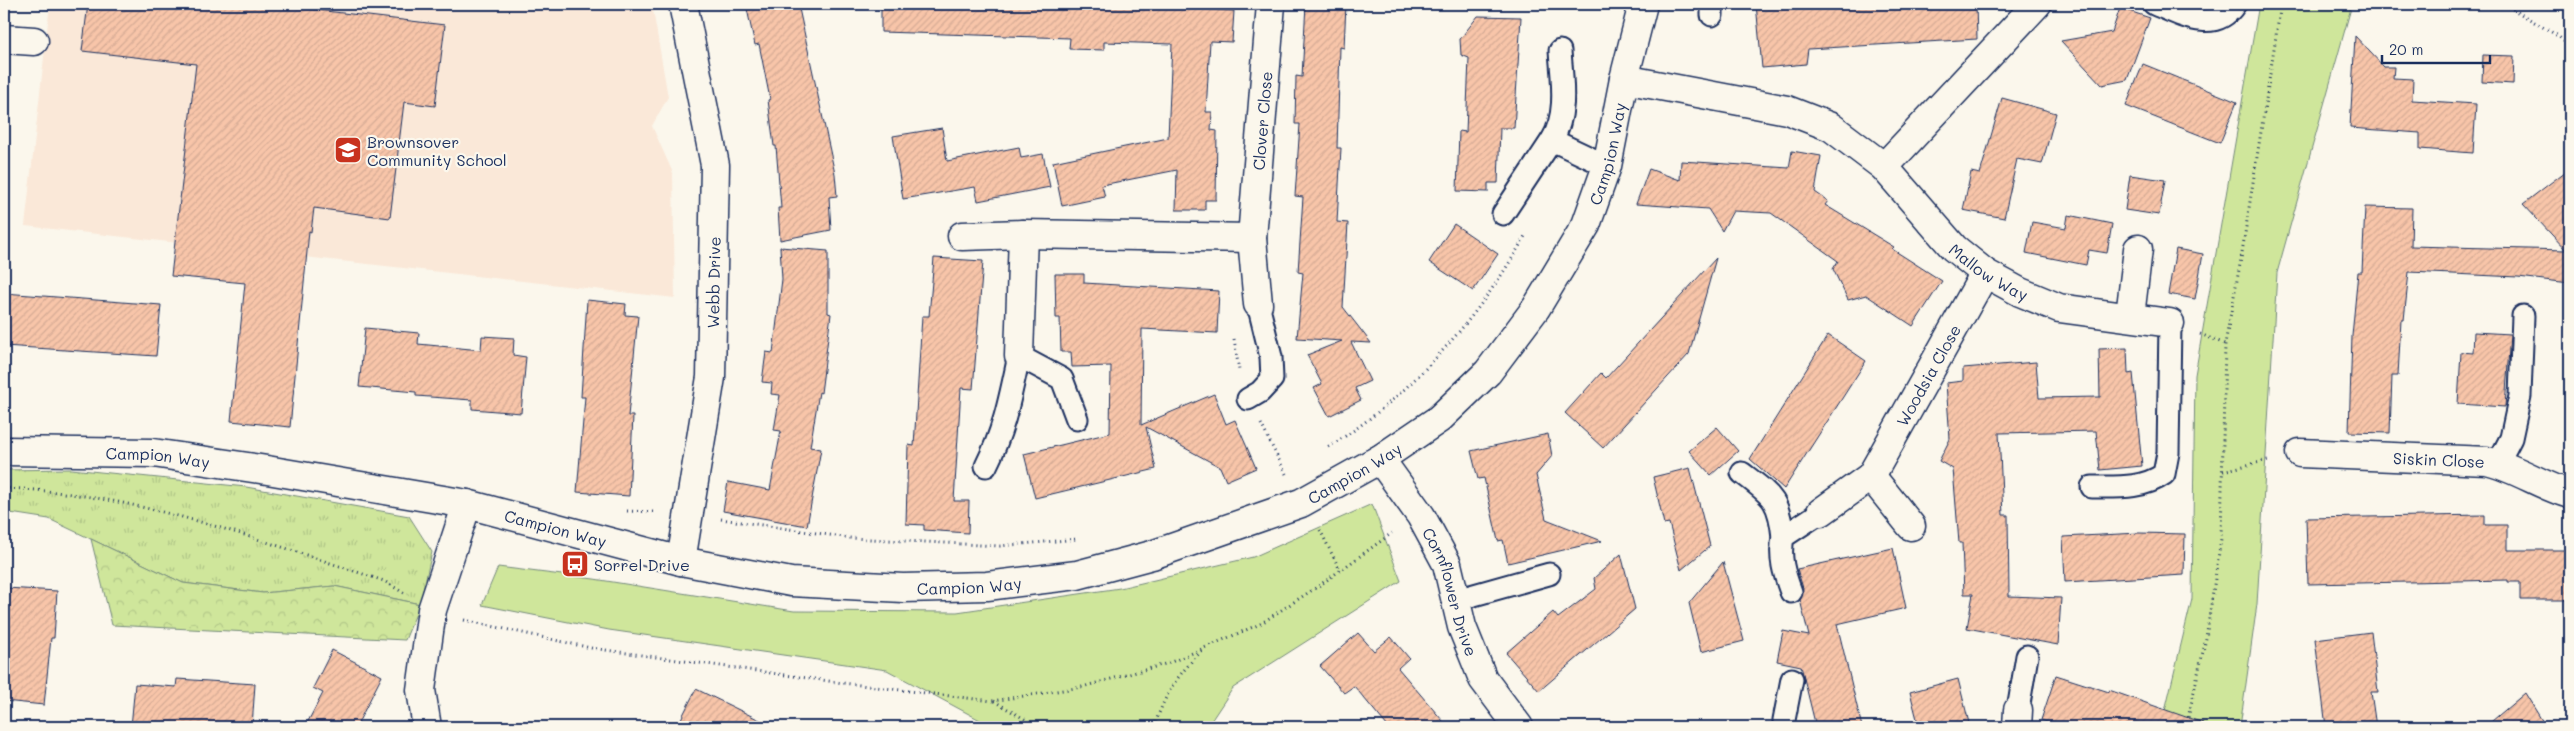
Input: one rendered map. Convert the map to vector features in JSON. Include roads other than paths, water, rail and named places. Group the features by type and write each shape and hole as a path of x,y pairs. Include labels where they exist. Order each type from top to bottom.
{"street":[{"name":"Webb Drive","path":"681,561 711,377 715,165 683,4"},
{"name":"Clover Close","path":"1258,304 1252,238 1271,4"},
{"name":"Campion Way","path":"4,451 153,453 467,504 681,561 791,582 903,588 987,586 1077,575 1152,555 1301,503 1380,459 1440,419 1488,372 1536,308 1586,225 1607,166 1624,79 1643,4"},
{"path":"1884,167 2038,4"},
{"path":"4,40 34,41"},
{"name":"Mallow Way","path":"1624,79 1787,110 1831,127 1884,167 1954,248 1985,272 2020,292 2059,308 2130,316 2170,323"},
{"path":"962,236 1024,234 1252,238"},
{"path":"1019,356 1024,234"},
{"path":"2130,316 2138,249"},
{"name":"Woodsia Close","path":"1821,512 1871,476 1985,272"},
{"name":"Siskin Close","path":"2300,453 2488,461 2512,468 2551,489 2570,494"},
{"name":"Cornflower Drive","path":"1380,459 1421,516 1447,564 1462,627 1484,679 1519,727"},
{"path":"1871,476 1911,526"},
{"path":"427,727 421,690 432,610 467,504"}],"lane":[{"path":"2154,4 2192,19 2212,21 2223,17 2235,4"},
{"path":"1503,214 1559,128 1562,115 1560,50"},
{"path":"1552,140 1607,166"},
{"path":"1248,399 1272,379 1271,357 1258,304"},
{"path":"2498,463 2511,438 2520,396 2523,316"},
{"path":"2092,487 2127,487 2153,482 2164,474 2168,453 2170,323"},
{"path":"986,466 999,440 1008,411 1019,356 1062,379 1078,419"},
{"path":"1742,473 1771,496 1780,512 1783,537 1780,551 1782,570 1791,592"},
{"path":"1783,537 1821,512"},
{"path":"1456,600 1549,574"},
{"path":"2018,719 2027,656"},
{"path":"1784,727 1792,679"}],"place":[{"name":"Brownsover Community School","path":"348,150"},
{"name":"Sorrel Drive","path":"575,564"}]}
